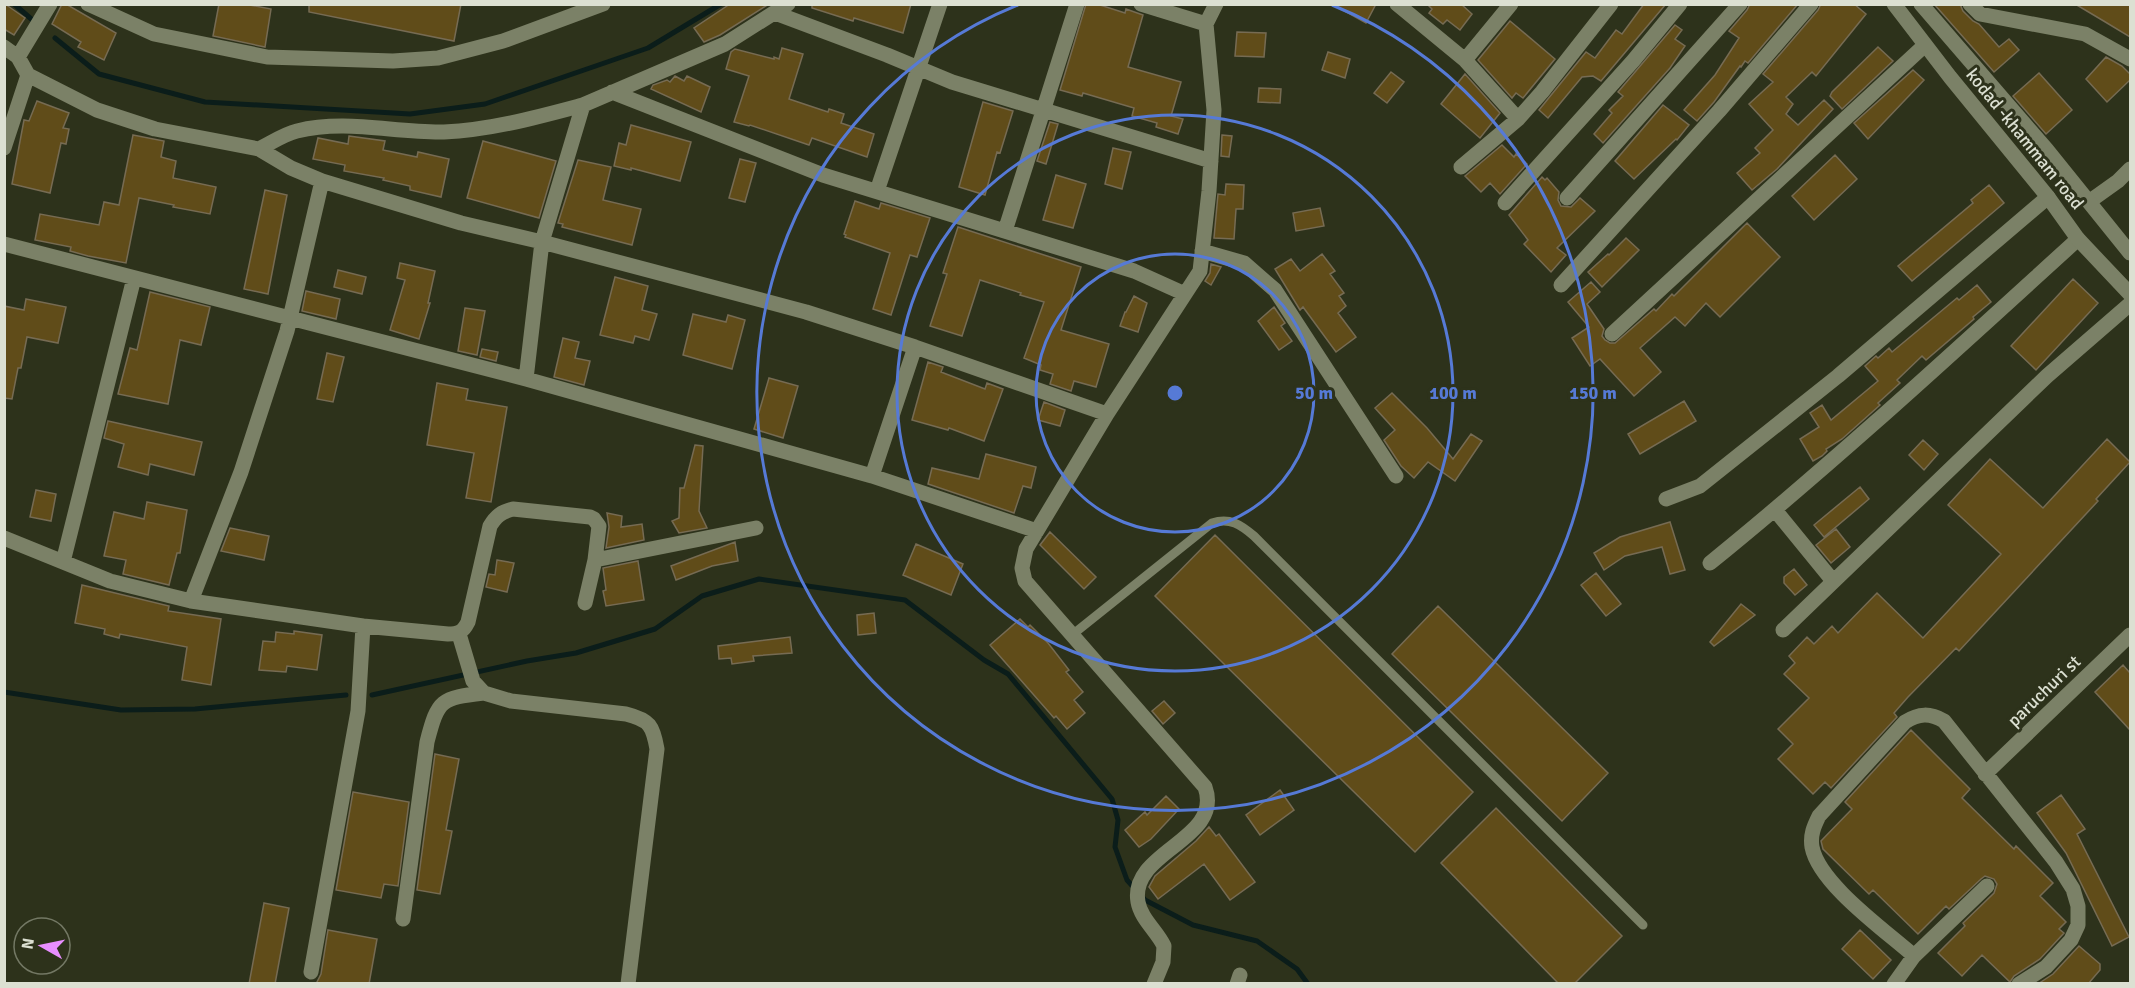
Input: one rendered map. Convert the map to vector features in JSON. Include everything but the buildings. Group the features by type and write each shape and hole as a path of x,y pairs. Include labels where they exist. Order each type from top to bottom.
{"street":[{"path":"88,4 154,34 267,57 393,61 438,58 503,41 603,4"},
{"path":"877,191 940,4"},
{"path":"1005,231 1077,4"},
{"path":"1141,4 1206,24"},
{"path":"1154,984 1163,962 1164,946 1144,917 1137,900 1140,881 1147,870 1204,819 1209,806 1209,797 1205,787 1025,581 1022,568 1023,555 1107,414 1200,271 1214,110 1206,24 1216,4"},
{"path":"1397,4 1465,60 1518,119"},
{"path":"1465,60 1511,4"},
{"path":"1461,167 1518,119 1611,4"},
{"path":"1505,203 1633,61 1680,4"},
{"path":"1567,198 1740,4"},
{"path":"1561,285 1719,111 1811,4"},
{"name":"kodad -khammam road","path":"1894,4 2048,197 2078,239 2130,294"},
{"name":"kodad -khammam road","path":"1921,4 2090,201 2130,253"},
{"path":"1970,4 1980,14 2085,34 2130,59"},
{"path":"1994,17 2007,4"},
{"path":"18,57 47,9"},
{"path":"260,149 294,132 315,128 348,125 444,132 513,123 583,105 725,44 782,9 952,82 1211,161"},
{"path":"1612,334 1925,45"},
{"path":"4,48 18,57 28,75 97,110 155,129 260,149 291,168 322,181 461,223 542,242 806,312 915,347 1107,414"},
{"path":"4,148 28,75"},
{"path":"612,92 823,175 1134,271 1185,294"},
{"path":"526,379 542,242 583,105"},
{"path":"2090,201 2130,169"},
{"path":"191,601 241,472 291,319 322,181"},
{"path":"1666,500 1700,486 1838,376 2048,197"},
{"path":"1710,563 1883,416 2078,239"},
{"path":"4,244 526,379 872,476 1037,531"},
{"path":"1202,251 1244,263 1275,290 1396,476"},
{"path":"63,562 134,278"},
{"path":"1783,630 2047,376 2130,304"},
{"path":"872,476 915,347"},
{"path":"459,634 468,622 490,526 496,515 503,511 523,509 594,519 599,526 595,560 585,603"},
{"path":"1775,510 1833,581"},
{"path":"595,560 756,528"},
{"path":"4,538 110,581 191,601 363,626 459,634"},
{"path":"311,972 358,711 363,626"},
{"path":"459,634 473,681 484,693"},
{"name":"paruchuri st","path":"1985,774 2130,636"},
{"path":"403,919 427,742 432,723 444,701 454,697 484,693 510,701 639,717 650,724 657,749 628,984"},
{"path":"1914,956 1837,889 1818,865 1812,847 1811,832 1819,816 1905,722 1915,716 1925,714 1944,721 2056,862 2073,889 2078,906 2078,925 2071,940 2046,967 2019,984"},
{"path":"1894,984 1914,956 1987,886"}],"lane":[{"path":"1072,635 1212,523 1220,520 1240,524 1643,926"}],"waterway":[{"path":"14,4 37,24"},
{"path":"55,38 99,74 205,102 410,114 485,104 648,48 721,4"},
{"path":"372,695 527,661 576,653 655,629 702,596 759,579 905,600 984,660 1008,674 1112,799 1118,820 1115,847 1127,880 1145,900 1193,925 1257,941 1297,969 1308,984"},
{"path":"4,692 121,710 195,709 346,695"}]}
